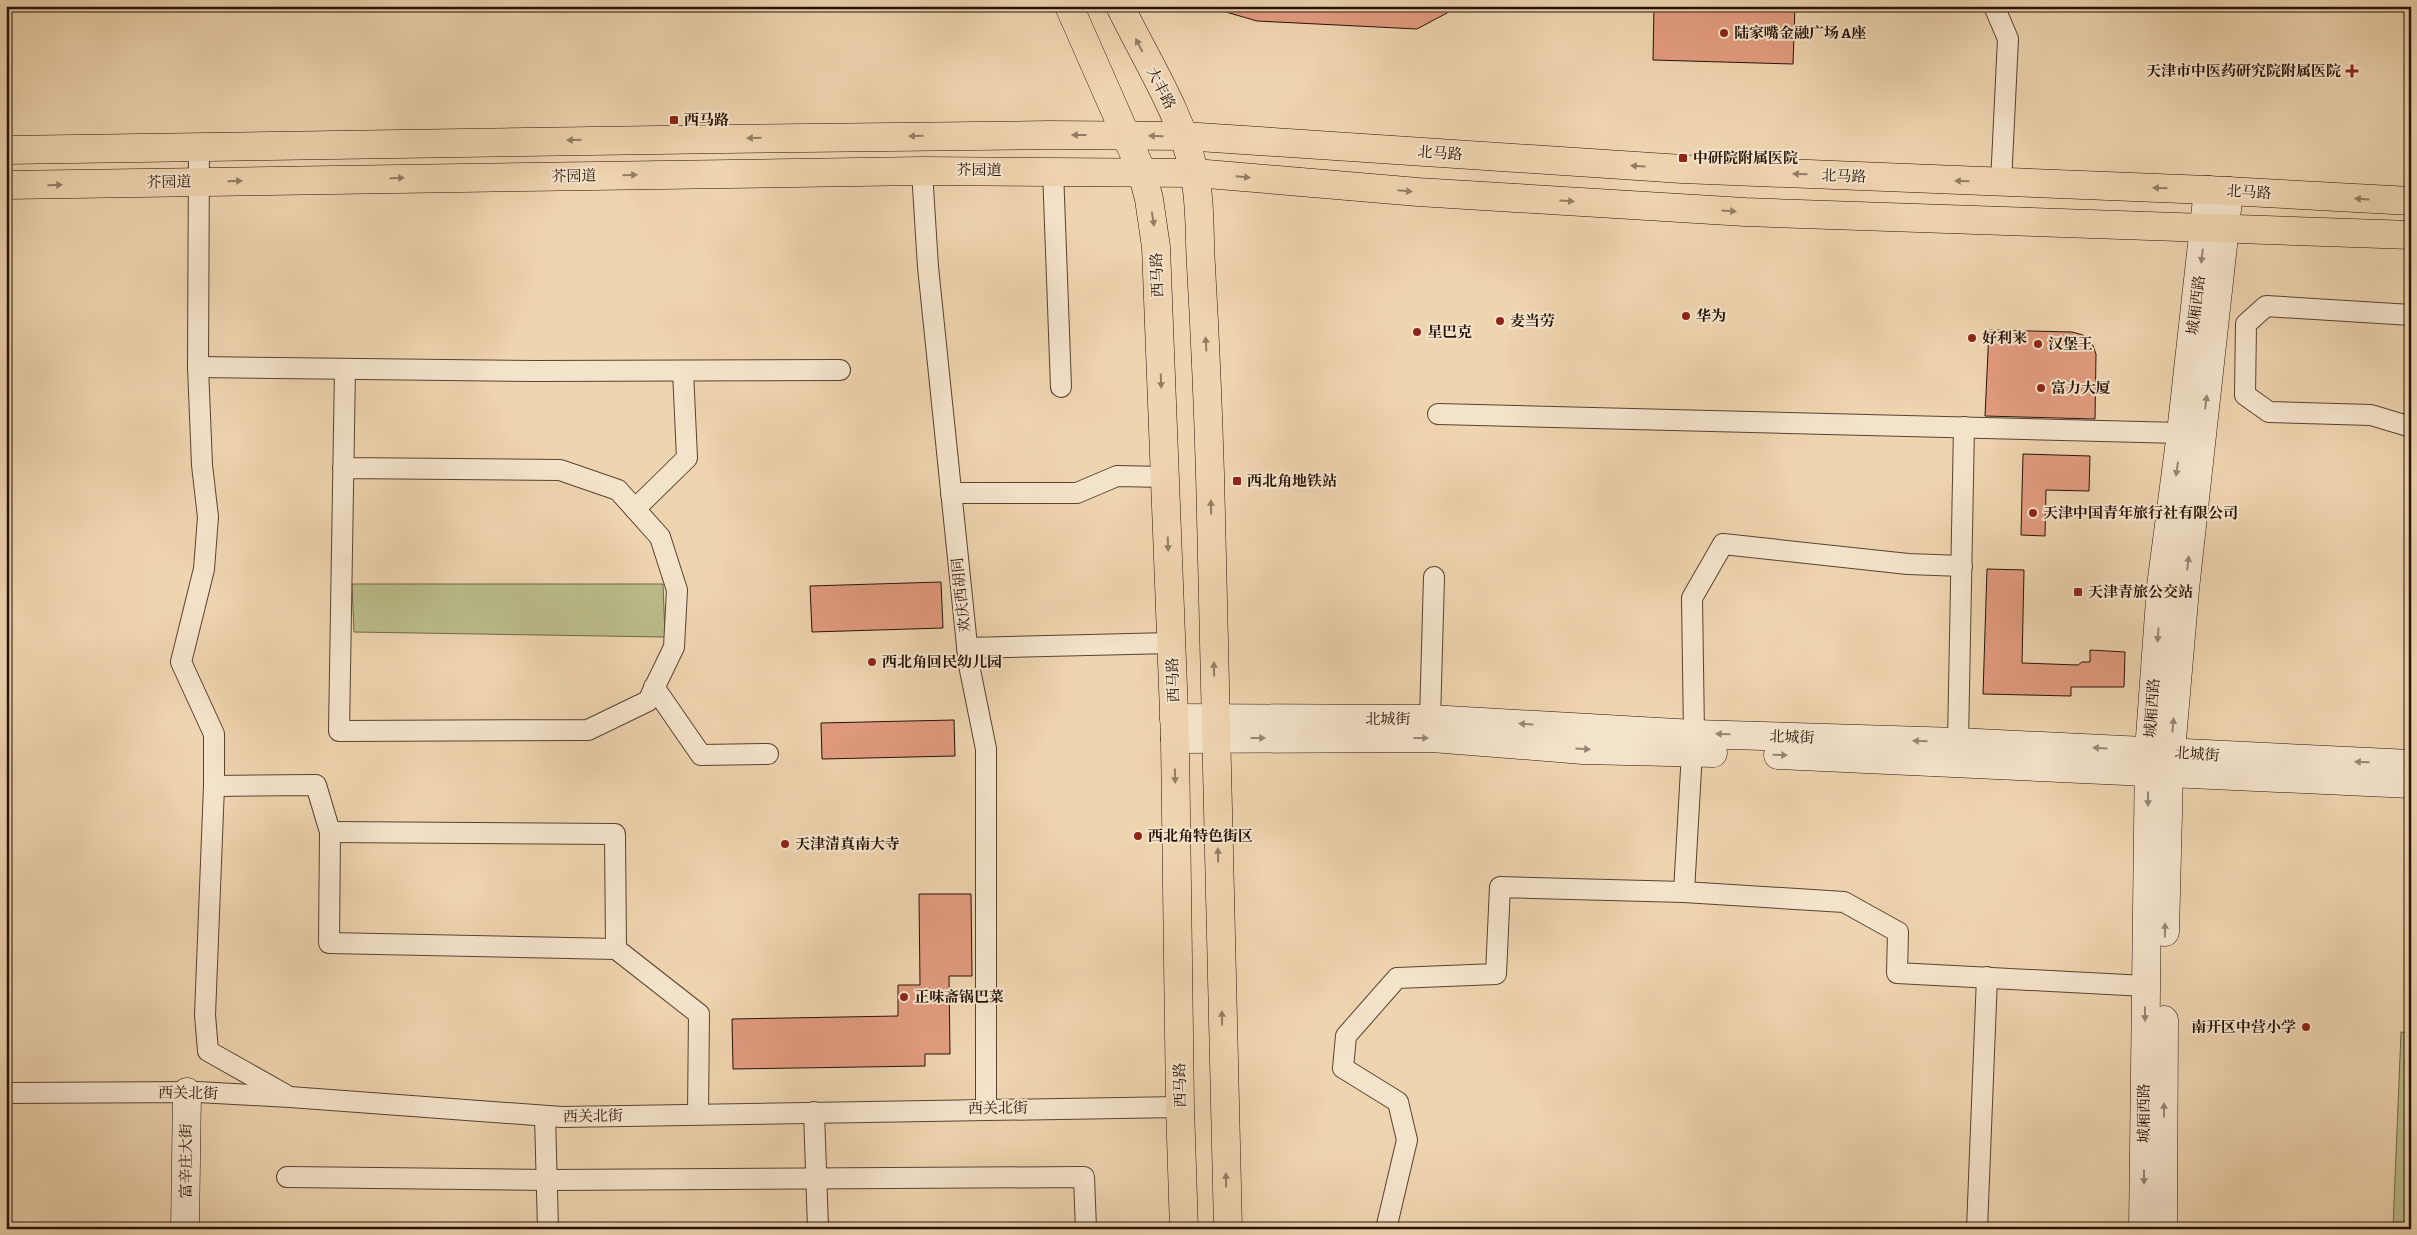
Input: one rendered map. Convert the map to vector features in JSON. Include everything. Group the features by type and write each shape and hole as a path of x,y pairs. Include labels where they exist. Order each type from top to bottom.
{"main road":[{"path":"6,150 1128,135 1069,6"},
{"name":"大丰路","path":"1120,6 1172,108 1194,173"},
{"name":"北马路","path":"1128,135 1183,136 1682,169 2218,191 2411,201"},
{"name":"西马路","path":"1128,135 1142,172 1149,199 1156,247 1174,729 1180,1106 1184,1229"},
{"name":"芥园道","path":"6,186 199,181 922,171 1053,170 1142,172"},
{"path":"1142,172 1194,173 1418,192 1736,212 2411,235"},
{"path":"1194,173 1207,363 1228,1229"}],"street":[{"path":"1994,6 2008,39 2001,183"},
{"path":"199,146 198,367 207,525 204,569 181,662 214,734 214,786 205,1015 208,1051 290,1097"},
{"path":"1053,170 1062,387"},
{"name":"欢庆西胡同","path":"922,171 928,267 967,648 986,749 986,1108"},
{"name":"城厢西路","path":"2143,1229 2145,986 2159,762 2185,589 2218,191"},
{"name":"城厢西路","path":"2163,1229 2163,990 2159,762 2161,586 2182,433 2216,229"},
{"path":"2411,315 2266,306 2246,324 2245,395 2269,412 2370,415 2411,427"},
{"path":"198,367 683,371 840,370"},
{"path":"343,468 560,470 618,490 660,537 677,590 674,647 648,701 588,730 339,731 343,468 345,369"},
{"path":"635,509 687,458 683,371"},
{"path":"1438,414 2182,433"},
{"path":"1958,742 1964,427"},
{"path":"951,493 1077,493 1117,476 1165,477"},
{"path":"1684,892 1693,743 1692,598 1723,544 1908,564 1962,566"},
{"path":"1430,719 1434,577"},
{"path":"967,648 1171,643"},
{"path":"654,687 701,755 768,754"},
{"name":"北城街","path":"1174,729 1430,719 1693,743 1963,762 2411,764"},
{"name":"北城街","path":"1215,728 1432,738 1583,750 1693,743 1958,742 2411,784"},
{"path":"214,786 316,785 330,832 329,943 616,949 699,1014 698,1114"},
{"path":"330,832 615,834 616,949"},
{"path":"1386,1229 1407,1140 1398,1102 1343,1068 1346,1036 1397,978 1496,974 1500,887 1684,892 1844,902 1898,932 1897,973 2145,986"},
{"path":"1977,1229 1987,977"},
{"name":"西关北街","path":"6,1093 186,1092 290,1097 545,1116 1180,1106"},
{"name":"富辛庄大街","path":"186,1092 186,1229"},
{"path":"814,1112 818,1229"},
{"path":"545,1116 548,1229"},
{"path":"287,1177 546,1180 816,1180 1084,1177 1086,1229"}],"green space":[{"path":"352,584 663,584 665,637 354,632"},
{"path":"2401,1032 2411,1033 2411,1229 2393,1229"}],"building":[{"path":"1220,6 1460,6 1417,29 1257,21 1219,10"},
{"name":"陆家嘴金融广场 A座","path":"1654,6 1795,6 1793,64 1653,60"},
{"name":"富力大厦","path":"1989,330 2072,332 2083,335 2092,343 2096,354 2095,419 1985,416"},
{"name":"天津中国青年旅行社有限公司","path":"2023,454 2090,456 2089,491 2046,490 2045,536 2021,535"},
{"path":"1987,569 2024,570 2022,663 2078,665 2082,662 2090,662 2090,650 2125,652 2124,687 2071,687 2071,696 1983,694"},
{"path":"941,582 943,628 812,632 810,586"},
{"path":"954,720 955,756 822,759 821,723"},
{"path":"919,894 971,894 972,976 949,976 950,1054 925,1054 925,1066 733,1069 732,1019 898,1016 898,985 920,985"}],"place":[{"name":"陆家嘴金融广场 A座","path":"1724,33"},
{"name":"天津市中医药研究院附属医院","path":"2352,71"},
{"name":"西马路","path":"674,120"},
{"name":"中研院附属医院","path":"1683,158"},
{"name":"华为","path":"1686,316"},
{"name":"麦当劳","path":"1500,321"},
{"name":"星巴克","path":"1417,332"},
{"name":"好利来","path":"1972,338"},
{"name":"汉堡王","path":"2038,344"},
{"name":"富力大厦","path":"2041,388"},
{"name":"西北角地铁站","path":"1237,481"},
{"name":"天津中国青年旅行社有限公司","path":"2033,513"},
{"name":"天津青旅公交站","path":"2078,592"},
{"name":"西北角回民幼儿园","path":"872,662"},
{"name":"西北角特色街区","path":"1138,836"},
{"name":"天津清真南大寺","path":"785,844"},
{"name":"正味斋锅巴菜","path":"904,997"},
{"name":"南开区中营小学","path":"2306,1027"}]}
